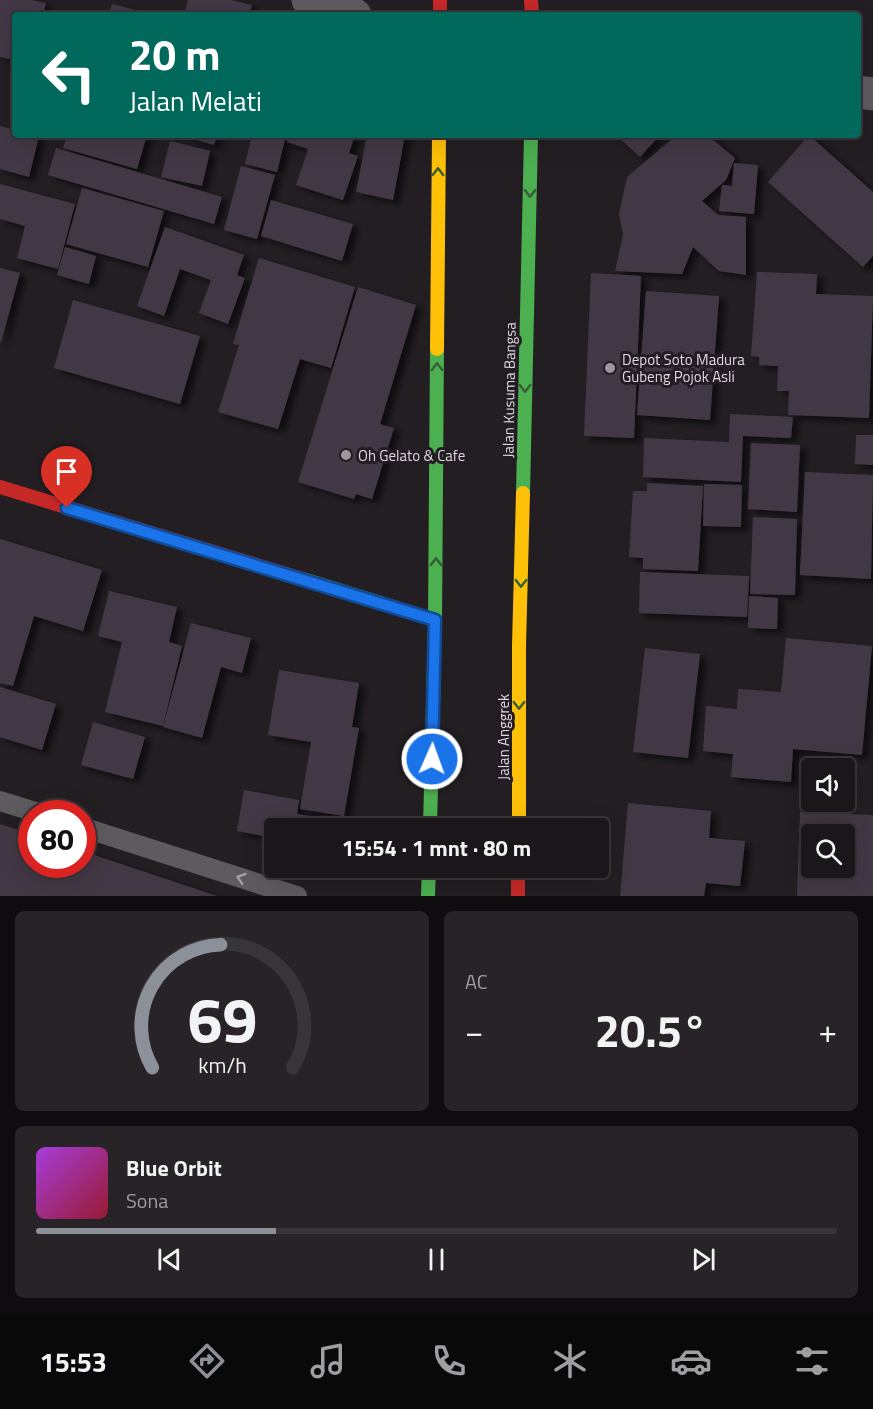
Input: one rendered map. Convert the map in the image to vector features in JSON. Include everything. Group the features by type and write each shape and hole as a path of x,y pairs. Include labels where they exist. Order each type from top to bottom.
{"main road":[{"path":"430,818 435,620 439,138"},
{"name":"Jalan Kusuma Bangsa","path":"519,646 531,138"},
{"path":"0,487 435,620"},
{"name":"Jalan Anggrek","path":"519,646 519,818"},
{"path":"428,896 429,878"},
{"path":"518,878 518,896"}],"street":[{"path":"308,0 346,12"}],"lane":[{"path":"0,801 18,807"},
{"path":"96,831 297,896"}],"building":[{"path":"0,0 31,0 46,3 44,12 12,12 12,59 0,57"},
{"path":"188,0 231,0 252,5 250,12 185,12"},
{"path":"112,4 143,12 110,12"},
{"path":"0,126 12,129 12,138 39,138 29,177 0,169"},
{"path":"66,138 146,138 137,169 63,148"},
{"path":"190,138 216,138 214,145"},
{"path":"251,138 285,138 277,172 245,164"},
{"path":"288,138 354,138 349,153 358,156 343,200 296,185 308,149 287,142"},
{"path":"366,138 404,138 393,200 356,192"},
{"path":"619,138 657,138 640,157"},
{"path":"673,138 711,138 735,158 726,180 702,201 718,215 746,217 746,275 719,271 693,247 682,274 615,271 623,235 619,214 627,177"},
{"path":"806,138 812,138 873,192 873,256 863,267 768,182"},
{"path":"170,141 210,151 202,186 161,177"},
{"path":"56,148 222,197 214,224 48,175"},
{"path":"734,163 758,165 754,214 719,211 722,185 732,186"},
{"path":"241,166 275,175 257,239 224,230"},
{"path":"0,184 75,204 58,269 17,258 25,226 0,219"},
{"path":"82,188 164,211 148,267 66,244"},
{"path":"271,200 353,224 342,261 261,236"},
{"path":"165,227 244,255 237,275 245,278 228,324 199,313 211,280 180,269 164,316 137,306"},
{"path":"65,247 96,256 89,284 57,275"},
{"path":"259,258 355,287 331,368 300,359 278,429 218,412 239,345 233,344"},
{"path":"0,268 20,273 1,342 0,341"},
{"path":"757,272 817,274 816,294 873,296 869,418 788,415 789,391 777,391 778,366 759,365 759,357 751,356"},
{"path":"591,273 641,276 634,438 584,436"},
{"path":"358,287 416,305 380,424 394,428 372,499 356,494 354,499 298,482"},
{"path":"646,291 719,296 710,420 637,415"},
{"path":"73,300 200,336 180,404 54,368"},
{"path":"730,414 793,417 791,438 743,436 741,482 643,477 644,438 729,442"},
{"path":"856,435 873,435 873,465 855,464"},
{"path":"751,443 800,445 797,512 748,509"},
{"path":"805,472 873,475 871,579 800,575"},
{"path":"647,483 703,486 698,571 643,569 643,558 629,557 633,491 647,491"},
{"path":"704,484 742,485 741,527 703,526"},
{"path":"753,517 797,519 795,595 750,594"},
{"path":"0,539 102,570 83,631 34,616 13,686 0,683"},
{"path":"640,572 749,576 747,617 639,613"},
{"path":"109,591 177,607 169,642 182,646 163,726 105,712 122,642 98,636"},
{"path":"749,596 778,598 777,629 748,628"},
{"path":"191,623 251,638 242,673 221,667 202,738 163,727"},
{"path":"786,638 872,646 862,755 793,749 791,782 731,777 733,754 703,751 706,706 737,709 738,689 781,692"},
{"path":"645,648 700,654 688,758 633,752"},
{"path":"279,670 359,683 352,727 359,728 344,816 300,809 311,742 268,735"},
{"path":"0,687 56,704 42,750 0,737"},
{"path":"93,722 145,737 133,779 81,765"},
{"path":"244,790 299,800 297,814 322,818 264,818 264,836 237,831"},
{"path":"628,803 711,811 709,838 745,841 740,886 706,883 704,896 620,896"},
{"path":"800,812 873,815 873,896 797,896"},
{"path":"0,824 18,830 18,878 96,878 96,856 217,896 0,896"}],"traffic: fast":[{"path":"523,493 531,138"},
{"path":"430,818 435,620 437,349"},
{"path":"306,580 435,620"},
{"path":"428,896 429,878"}],"traffic: slow":[{"path":"437,349 439,138"},
{"path":"519,818 519,646 523,493"}],"traffic: jam":[{"path":"440,0 440,12"},
{"path":"531,0 532,12"},
{"path":"0,487 306,580"},
{"path":"518,878 518,896"}],"place":[{"name":"Depot Soto Madura Gubeng Pojok Asli","path":"610,368"},
{"name":"Oh Gelato & Cafe","path":"346,455"}],"route":[{"path":"67,508 435,620 432,759"}]}
